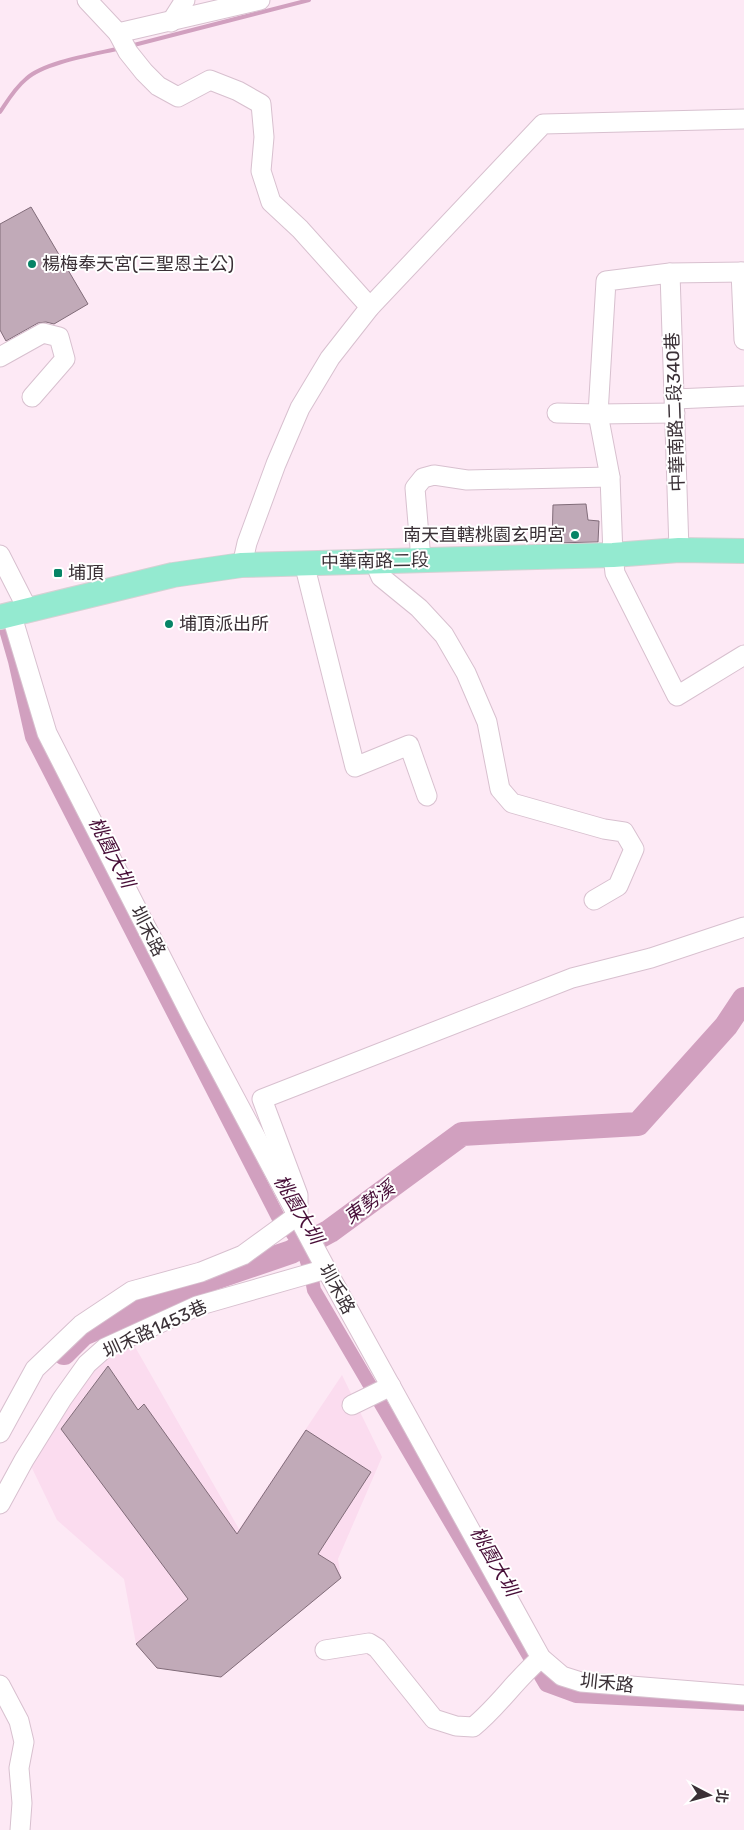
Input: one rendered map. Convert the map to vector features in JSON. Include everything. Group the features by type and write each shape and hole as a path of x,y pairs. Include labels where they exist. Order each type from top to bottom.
{"main road":[{"name":"中華南路二段","path":"13,613 173,575 242,565 613,556 679,550 744,550"}],"street":[{"path":"87,0 118,34 128,52 158,86 178,97 210,80 238,91 261,104 264,138 261,171 271,202 300,229 370,307"},
{"path":"171,22 185,0"},
{"path":"118,34 260,0"},
{"path":"242,565 276,464 300,408 330,358 370,307 543,124 744,119"},
{"path":"744,340 742,272 670,274 606,282 598,414 610,477 615,573 677,696 744,654"},
{"name":"中華南路二段340巷","path":"670,274 679,550"},
{"path":"0,357 43,333 58,336 65,359 32,397"},
{"path":"557,413 598,414 744,396"},
{"path":"421,560 415,488 423,478 434,475 467,480 610,477"},
{"name":"圳禾路","path":"0,555 13,613 47,733 195,1023 291,1222 317,1269 391,1386 536,1662 562,1676 581,1682 744,1695"},
{"path":"374,561 381,577 419,608 444,635 466,673 487,722 500,789 512,803 604,829 624,832 634,848 618,886 594,900"},
{"path":"304,563 355,767 409,745 427,796"},
{"path":"0,1433 35,1369 81,1325 132,1290 210,1269 243,1255 291,1222 298,1195 262,1099 572,978 651,958 744,927"},
{"name":"圳禾路1453巷","path":"0,1504 24,1460 62,1399 87,1364 105,1348 197,1306 317,1269"},
{"path":"352,1405 391,1386"},
{"path":"325,1650 369,1643 376,1648 434,1719 456,1726 473,1727 488,1714 536,1662"},
{"path":"0,1685 19,1721 24,1742 19,1768 22,1803 20,1830"}],"shaded area":[{"path":"134,1345 239,1529 342,1375 382,1457 338,1559 341,1578 221,1677 157,1668 136,1644 124,1579 57,1520 30,1464 103,1358"}],"building":[{"name":"楊梅奉天宮(三聖恩主公)","path":"31,207 88,304 54,324 38,323 6,341 0,330 0,224"},
{"name":"南天直轄桃園玄明宮","path":"586,504 588,520 599,521 598,542 552,543 553,505"},
{"path":"108,1366 138,1410 144,1404 237,1534 306,1430 371,1472 318,1554 334,1564 341,1578 221,1677 157,1668 136,1644 188,1599 61,1429"}],"waterway":[{"path":"130,46 309,0"},
{"path":"0,112 18,86 34,73 57,63 121,48"},
{"name":"桃園大圳","path":"4,623 15,661 32,737 278,1217 293,1233 303,1250 310,1269 314,1290 546,1685 576,1696 744,1704"},
{"name":"東勢溪","path":"64,1353 83,1334 203,1282 291,1252 330,1231 462,1134 638,1124 726,1026 744,999"}],"place":[{"name":"楊梅奉天宮(三聖恩主公)","path":"32,264"},
{"name":"南天直轄桃園玄明宮","path":"575,535"},
{"name":"埔頂","path":"58,573"},
{"name":"埔頂派出所","path":"169,624"}]}
